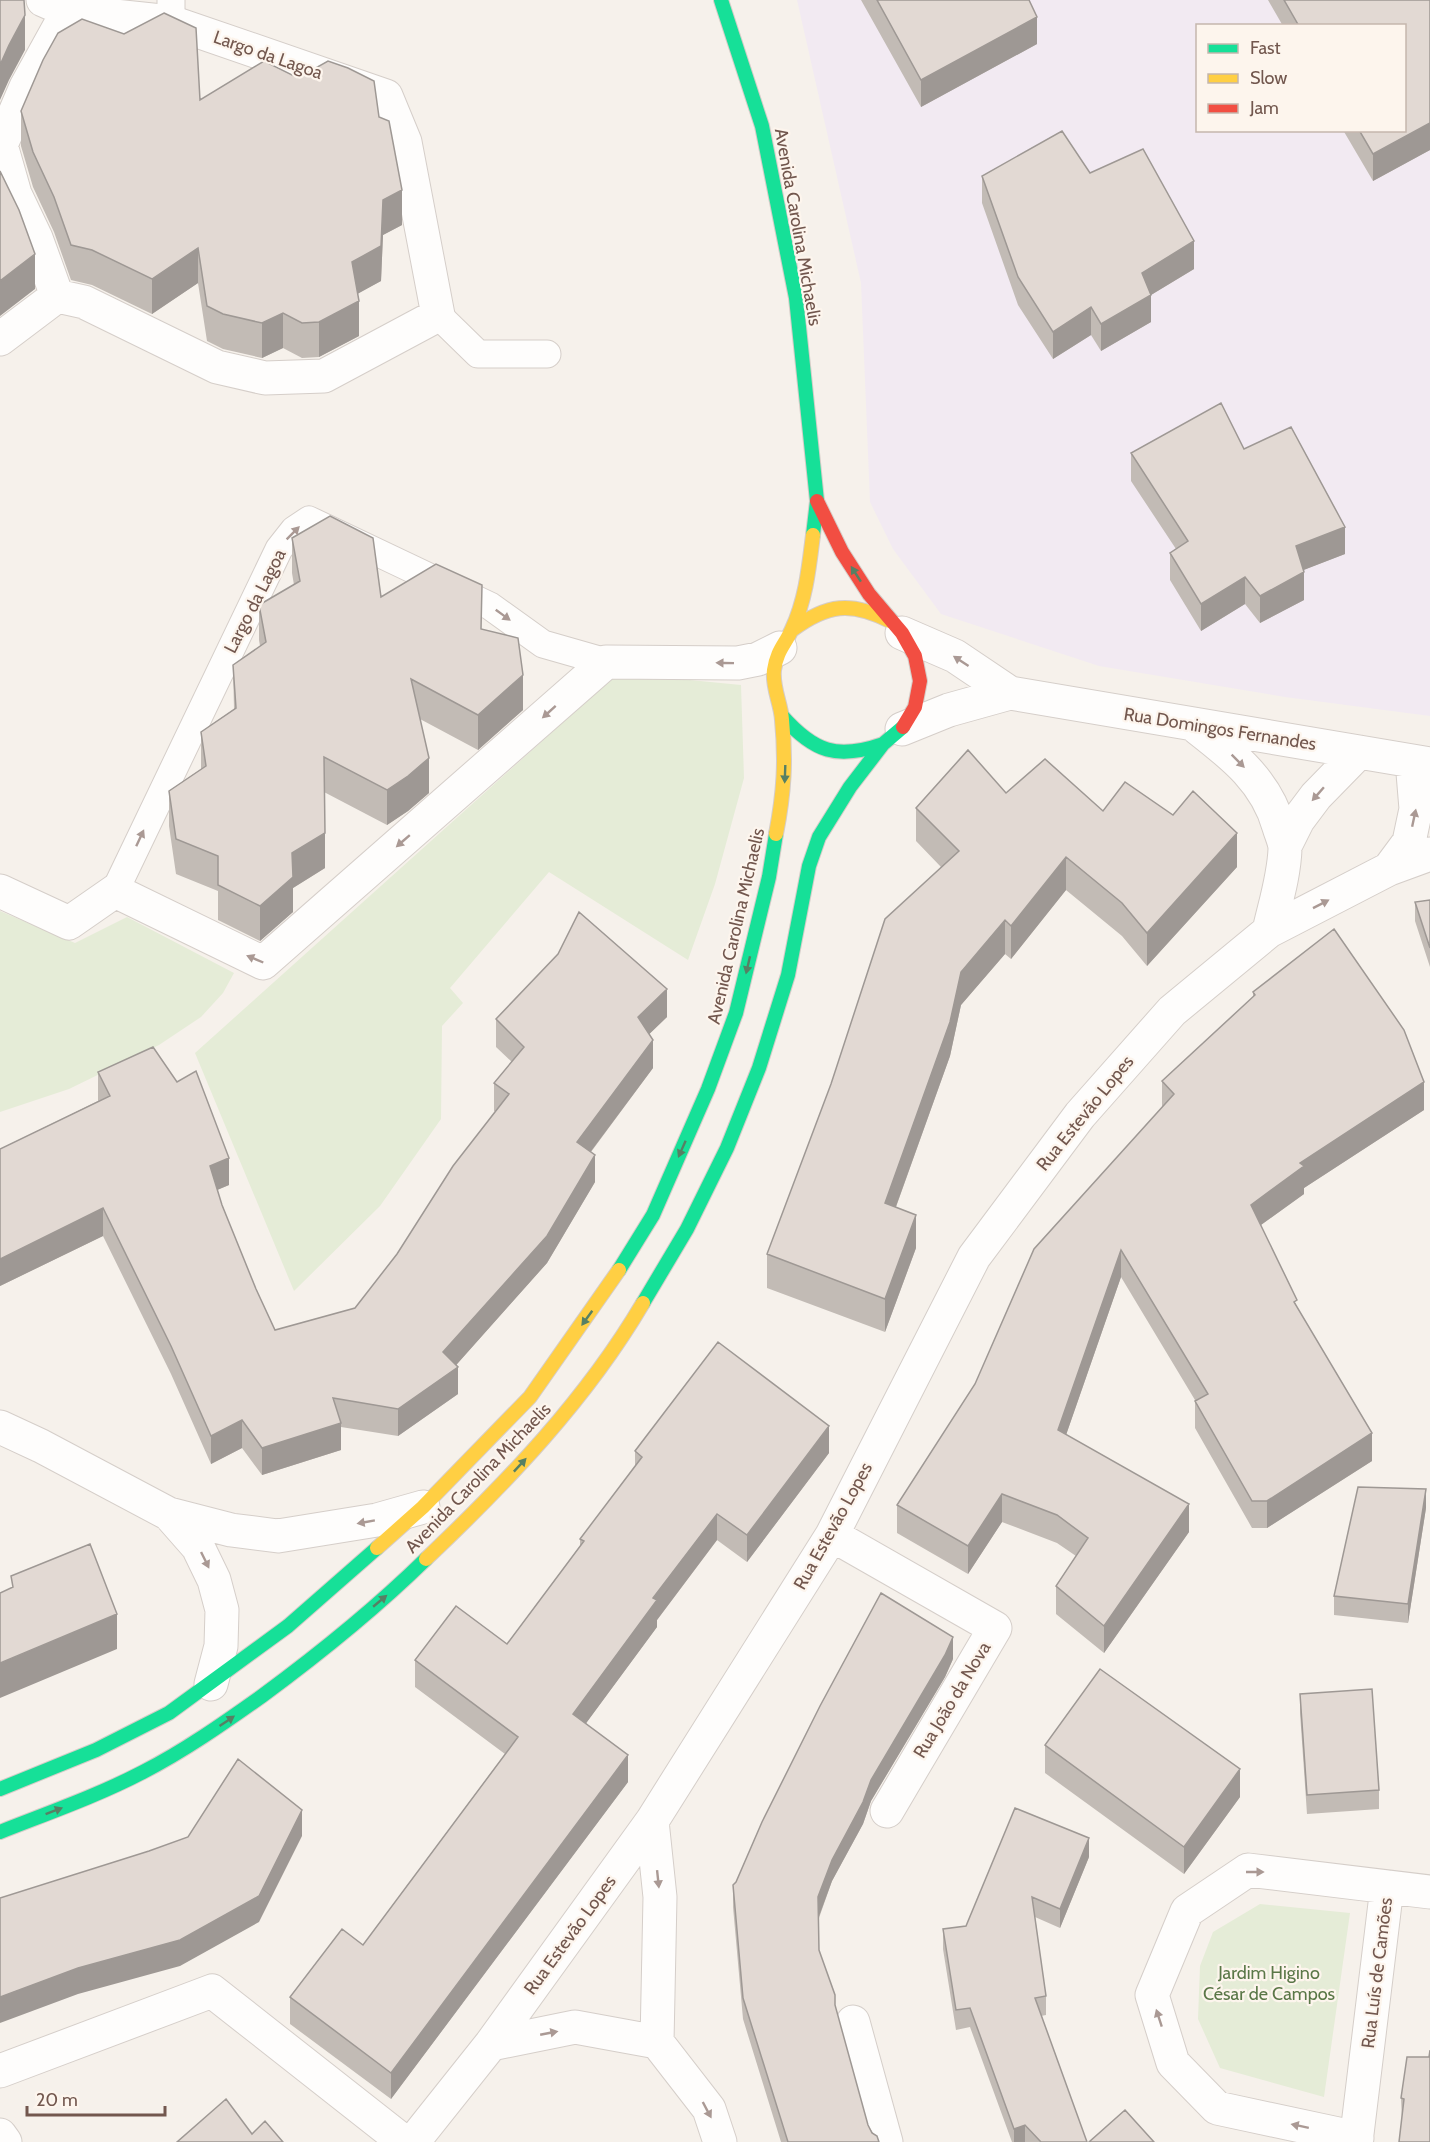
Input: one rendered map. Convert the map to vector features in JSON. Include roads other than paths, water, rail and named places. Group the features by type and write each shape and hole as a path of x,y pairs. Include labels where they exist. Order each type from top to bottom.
{"street":[{"name":"Avenida Carolina Michaelis","path":"0,1788 96,1750 169,1713 288,1626 423,1506 530,1397 613,1281 653,1215 708,1089 736,1013 769,877 784,791 785,764 782,716 775,694 774,671 806,589 817,501 796,298 762,126 721,0"},
{"name":"Largo da Lagoa","path":"57,296 36,238 15,194 1,145 26,87 55,5 171,11 386,96 405,142 438,315"},
{"path":"0,339 57,296 84,302 217,367 265,378 324,376 438,315"},
{"name":"Avenida Carolina Michaelis","path":"0,1832 92,1796 142,1773 238,1713 308,1662 404,1581 470,1517 545,1438 622,1339 687,1229 727,1148 759,1068 788,975 809,866 819,837 850,787 915,707 921,681 915,656 842,552 817,501"},
{"path":"786,639 809,616 829,608 850,607 872,611 896,627"},
{"name":"Rua Domingos Fernandes","path":"896,627 955,656 1010,693 1421,762"},
{"name":"Largo da Lagoa","path":"606,662 738,663 758,659 786,639"},
{"path":"115,891 263,963 606,662"},
{"name":"Rua Domingos Fernandes","path":"892,737 949,710 1010,693"},
{"name":"Avenida Carolina Michaelis","path":"782,716 797,734 816,747 839,753 862,752 892,737"},
{"path":"1193,725 1237,758 1258,783 1276,814 1285,846 1282,878 1269,931"},
{"path":"1285,846 1298,820 1316,796 1359,752"},
{"name":"Rua Estevão Lopes","path":"1389,869 1409,842 1416,809 1421,762"},
{"name":"Rua Estevão Lopes","path":"413,2142 491,2044 652,1821 832,1534 974,1257 1080,1115 1172,1011 1269,931 1389,869 1430,854"},
{"name":"Largo da Lagoa","path":"0,891 69,923 115,891"},
{"path":"0,1427 41,1446 169,1514 231,1530 278,1536 377,1520 423,1506"},
{"path":"169,1514 198,1547 214,1580 222,1610 221,1646 211,1684"},
{"name":"Rua João da Nova","path":"832,1534 995,1628 887,1811"},
{"path":"652,1821 660,1897 657,2042 709,2109 720,2142"},
{"name":"Rua Luís de Camões","path":"1248,1870 1388,1887 1357,2140 1217,2108 1173,2063 1152,1995 1187,1911 1248,1870"},
{"path":"1388,1887 1430,1892"},
{"path":"0,2071 212,1991 404,2142"},
{"path":"853,2022 886,2142"},
{"path":"491,2044 575,2028 657,2042"},
{"path":"0,2135 5,2142"}],"lane":[{"path":"438,315 478,354 547,354"},
{"name":"Largo da Lagoa","path":"115,891 279,549 294,530 309,520 490,606 543,644 606,662"}],"park label":[{"name":"Jardim Higino César de Campos","path":"1269,1983"}]}
